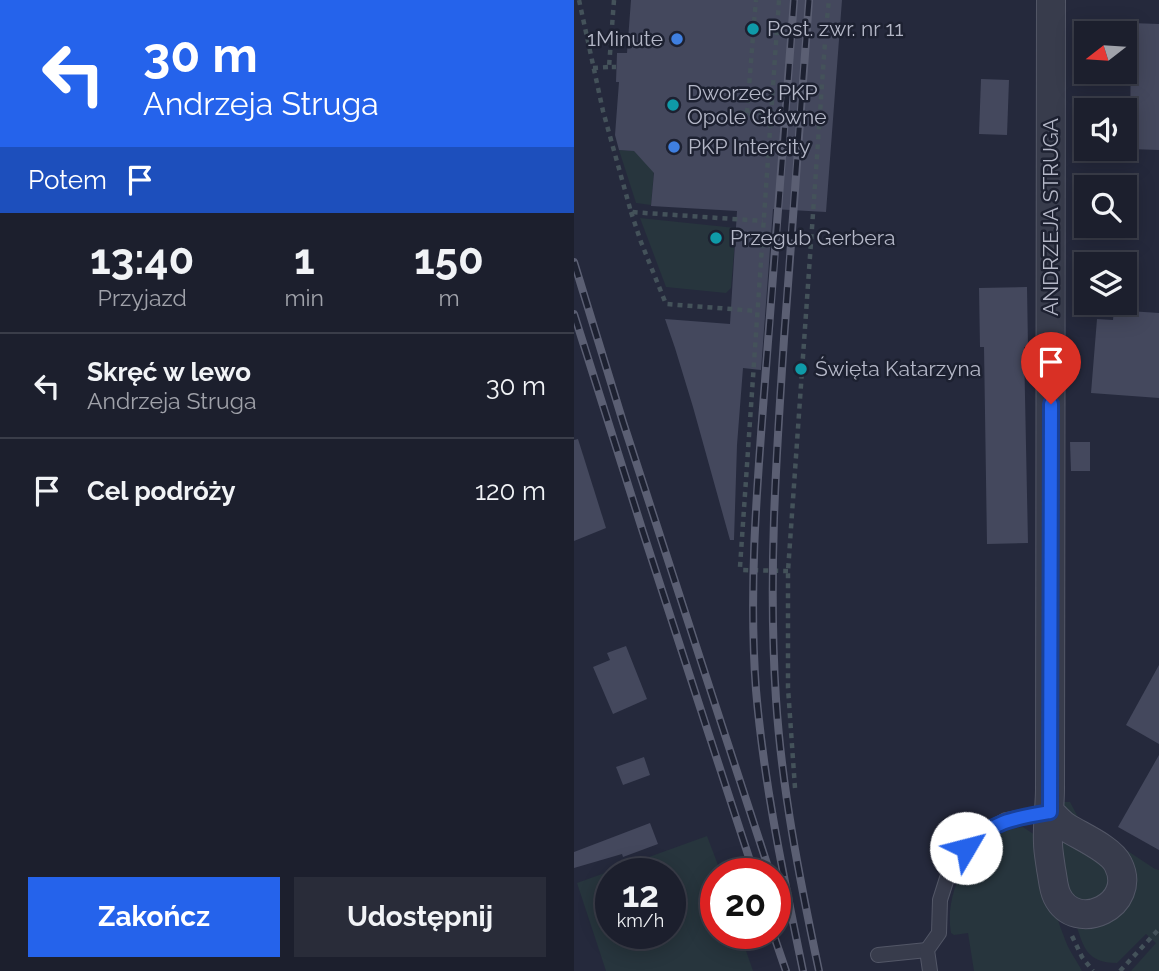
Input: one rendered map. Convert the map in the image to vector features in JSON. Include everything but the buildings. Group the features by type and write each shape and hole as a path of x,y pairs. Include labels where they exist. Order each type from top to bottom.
{"street":[{"name":"ANDRZEJA STRUGA","path":"1050,812 1051,0"}],"lane":[{"path":"930,971 927,950 939,933 940,900 947,878 966,848 985,832 1006,821 1050,812"},
{"path":"878,955 927,950"}],"path":[{"path":"579,0 603,111 631,212 666,304 757,311"},
{"path":"609,67 614,0"},
{"path":"754,22 755,0"},
{"path":"779,0 740,567 742,570 788,571"},
{"path":"826,28 829,0"},
{"path":"747,113 753,36"},
{"path":"795,788 788,688 788,571 825,41"},
{"path":"593,68 616,67"},
{"path":"729,112 771,115"},
{"path":"631,212 763,221"},
{"path":"1120,971 1159,929"}],"shaded area":[{"path":"619,150 634,151 654,171 651,205 636,203"},
{"path":"640,218 736,228 731,288 726,293 666,287"},
{"path":"1062,802 1070,802 1079,819 1159,870 1159,971 1131,971 1156,943 1146,934 1117,963 1098,960 1087,951 1075,921 1126,897 1064,812"},
{"path":"1023,827 1035,835 1061,929 1082,971 974,971 968,933 951,933 952,898 966,865 990,839"},
{"path":"1057,835 1112,868 1103,902 1070,901"},
{"path":"707,836 715,858 700,858 700,949 745,949 753,971 606,971 599,949 686,949 686,858 646,858"},
{"path":"595,876 595,938 577,883"}],"railway":[{"path":"794,0 757,489 753,610 756,690 764,761 803,971"},
{"path":"809,0 778,429 773,609 776,699 787,802 819,971"},
{"path":"574,262 623,422 765,858"},
{"path":"574,314 749,858"},
{"path":"778,949 786,971"}],"place":[{"name":"Post. zwr. nr 11","path":"753,29"},
{"name":"1Minute","path":"677,39"},
{"name":"Dworzec PKP Opole Główne","path":"673,105"},
{"name":"PKP Intercity","path":"674,147"},
{"name":"Przegub Gerbera","path":"716,238"},
{"name":"Święta Katarzyna","path":"801,369"}],"route":[{"path":"966,848 985,832 1006,821 1050,812 1051,404"}]}
